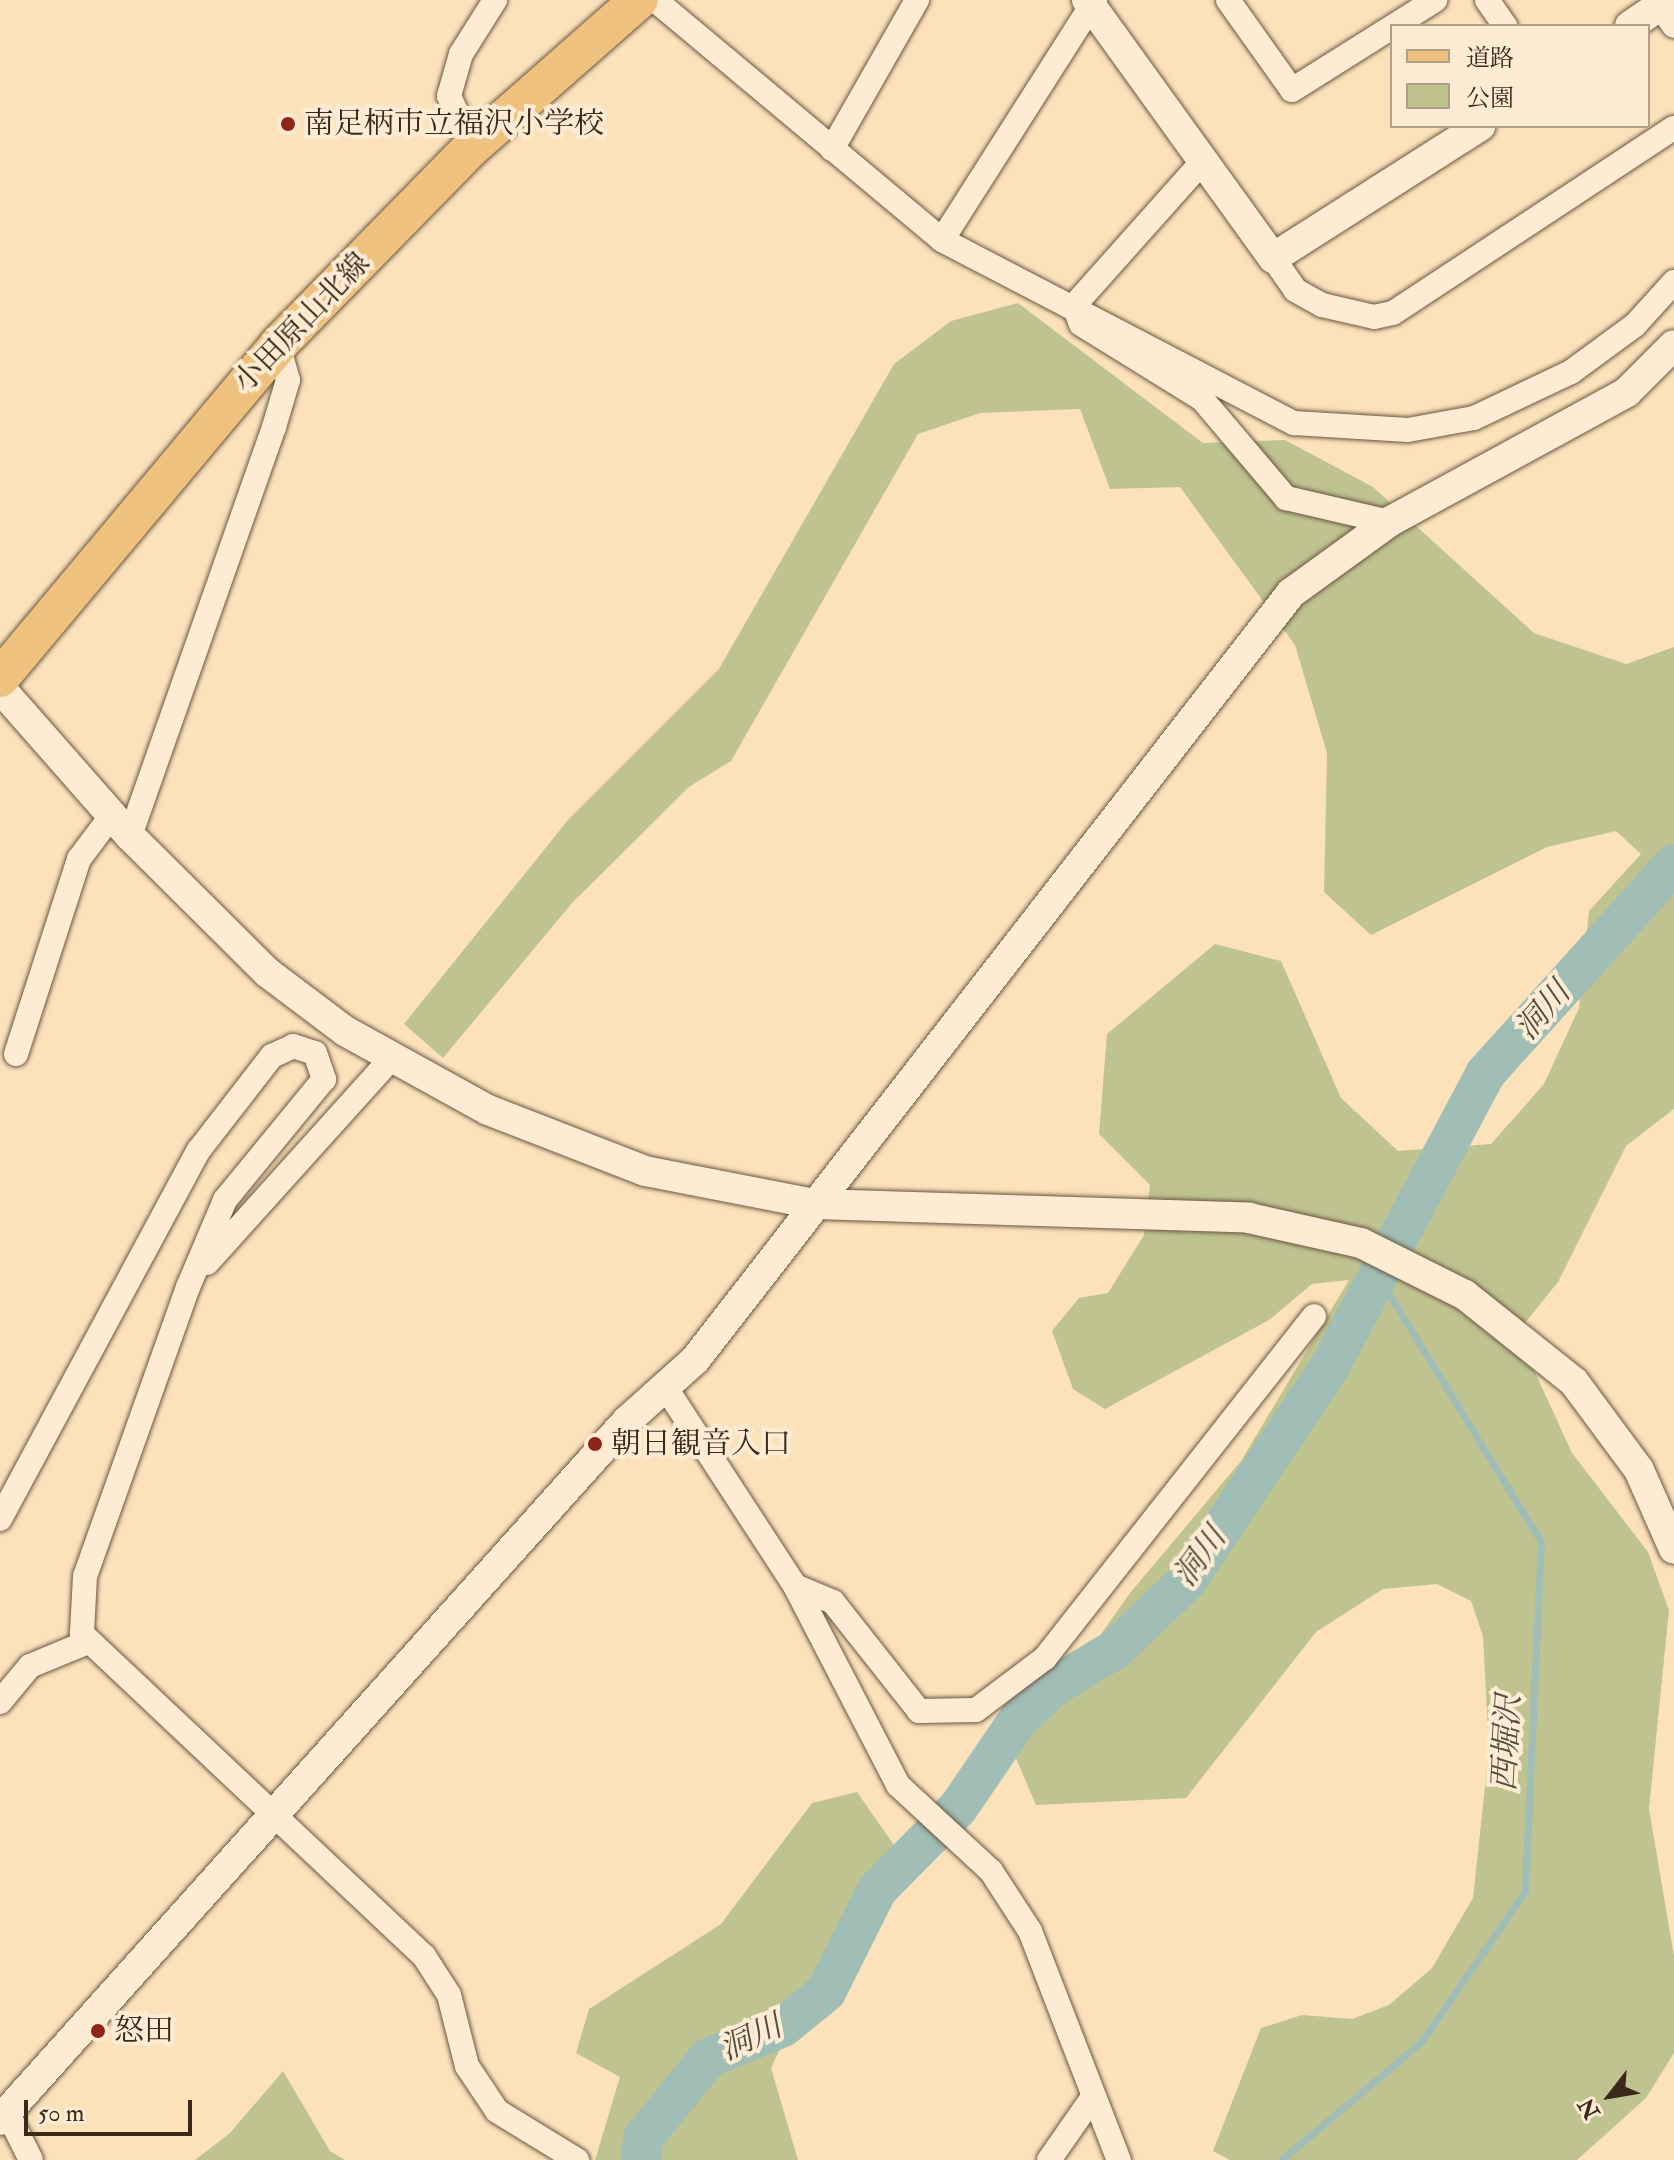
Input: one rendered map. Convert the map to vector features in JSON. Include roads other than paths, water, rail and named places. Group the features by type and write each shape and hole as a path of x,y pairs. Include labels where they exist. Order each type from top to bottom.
{"main road":[{"name":"小田原山北線","path":"0,678 278,345 472,147 639,0"}],"street":[{"path":"472,147 449,96 461,54 495,0"},
{"path":"655,0 942,240 1294,423 1408,430 1474,418 1571,372 1635,325 1674,282"},
{"path":"832,149 917,0"},
{"path":"1228,0 1292,90 1390,29"},
{"path":"1398,24 1435,0"},
{"path":"1487,0 1504,24"},
{"path":"942,240 1091,2 1295,290 1322,305 1374,317 1393,313 1674,128"},
{"path":"1635,24 1667,11"},
{"path":"1273,258 1477,128"},
{"path":"1074,306 1203,161"},
{"path":"1074,306 1102,342 1211,406 1286,498 1389,522"},
{"path":"16,1054 79,859 121,825 274,427 288,380 278,345"},
{"path":"31,2160 4,2117 627,1421 666,1388 815,1204 1291,593 1389,522 1627,392 1674,345"},
{"path":"0,688 121,825 313,1010 379,1052 593,1155 815,1204 1182,1213 1304,1227 1361,1243 1465,1295 1521,1334 1574,1382 1639,1470 1674,1549"},
{"path":"0,1519 199,1150 272,1056 293,1046 315,1053 324,1079 225,1200 188,1287 85,1576 88,1642 276,1814 424,1956 449,1995 467,2066 497,2111 577,2160"},
{"path":"188,1287 379,1052"},
{"path":"795,1586 833,1602 919,1711 976,1710 1045,1658 1314,1316"},
{"path":"666,1388 795,1586 898,1785 991,1871 1030,1931 1076,2036 1093,2097 1119,2160"},
{"path":"0,1702 30,1666 88,1642"},
{"path":"1049,2160 1093,2097"}],"waterway":[{"name":"洞川","path":"641,2160 643,2138 708,2058 783,2027 826,1992 877,1890 958,1808 1018,1720 1054,1686 1114,1650 1186,1582 1330,1366 1485,1074 1674,864"},
{"name":"西堀沢","path":"1281,2160 1421,2042 1525,1891 1541,1542 1378,1276"}],"place":[{"name":"南足柄市立福沢小学校","path":"288,124"},
{"name":"朝日観音入口","path":"595,1444"},
{"name":"怒田","path":"98,2031"}]}
